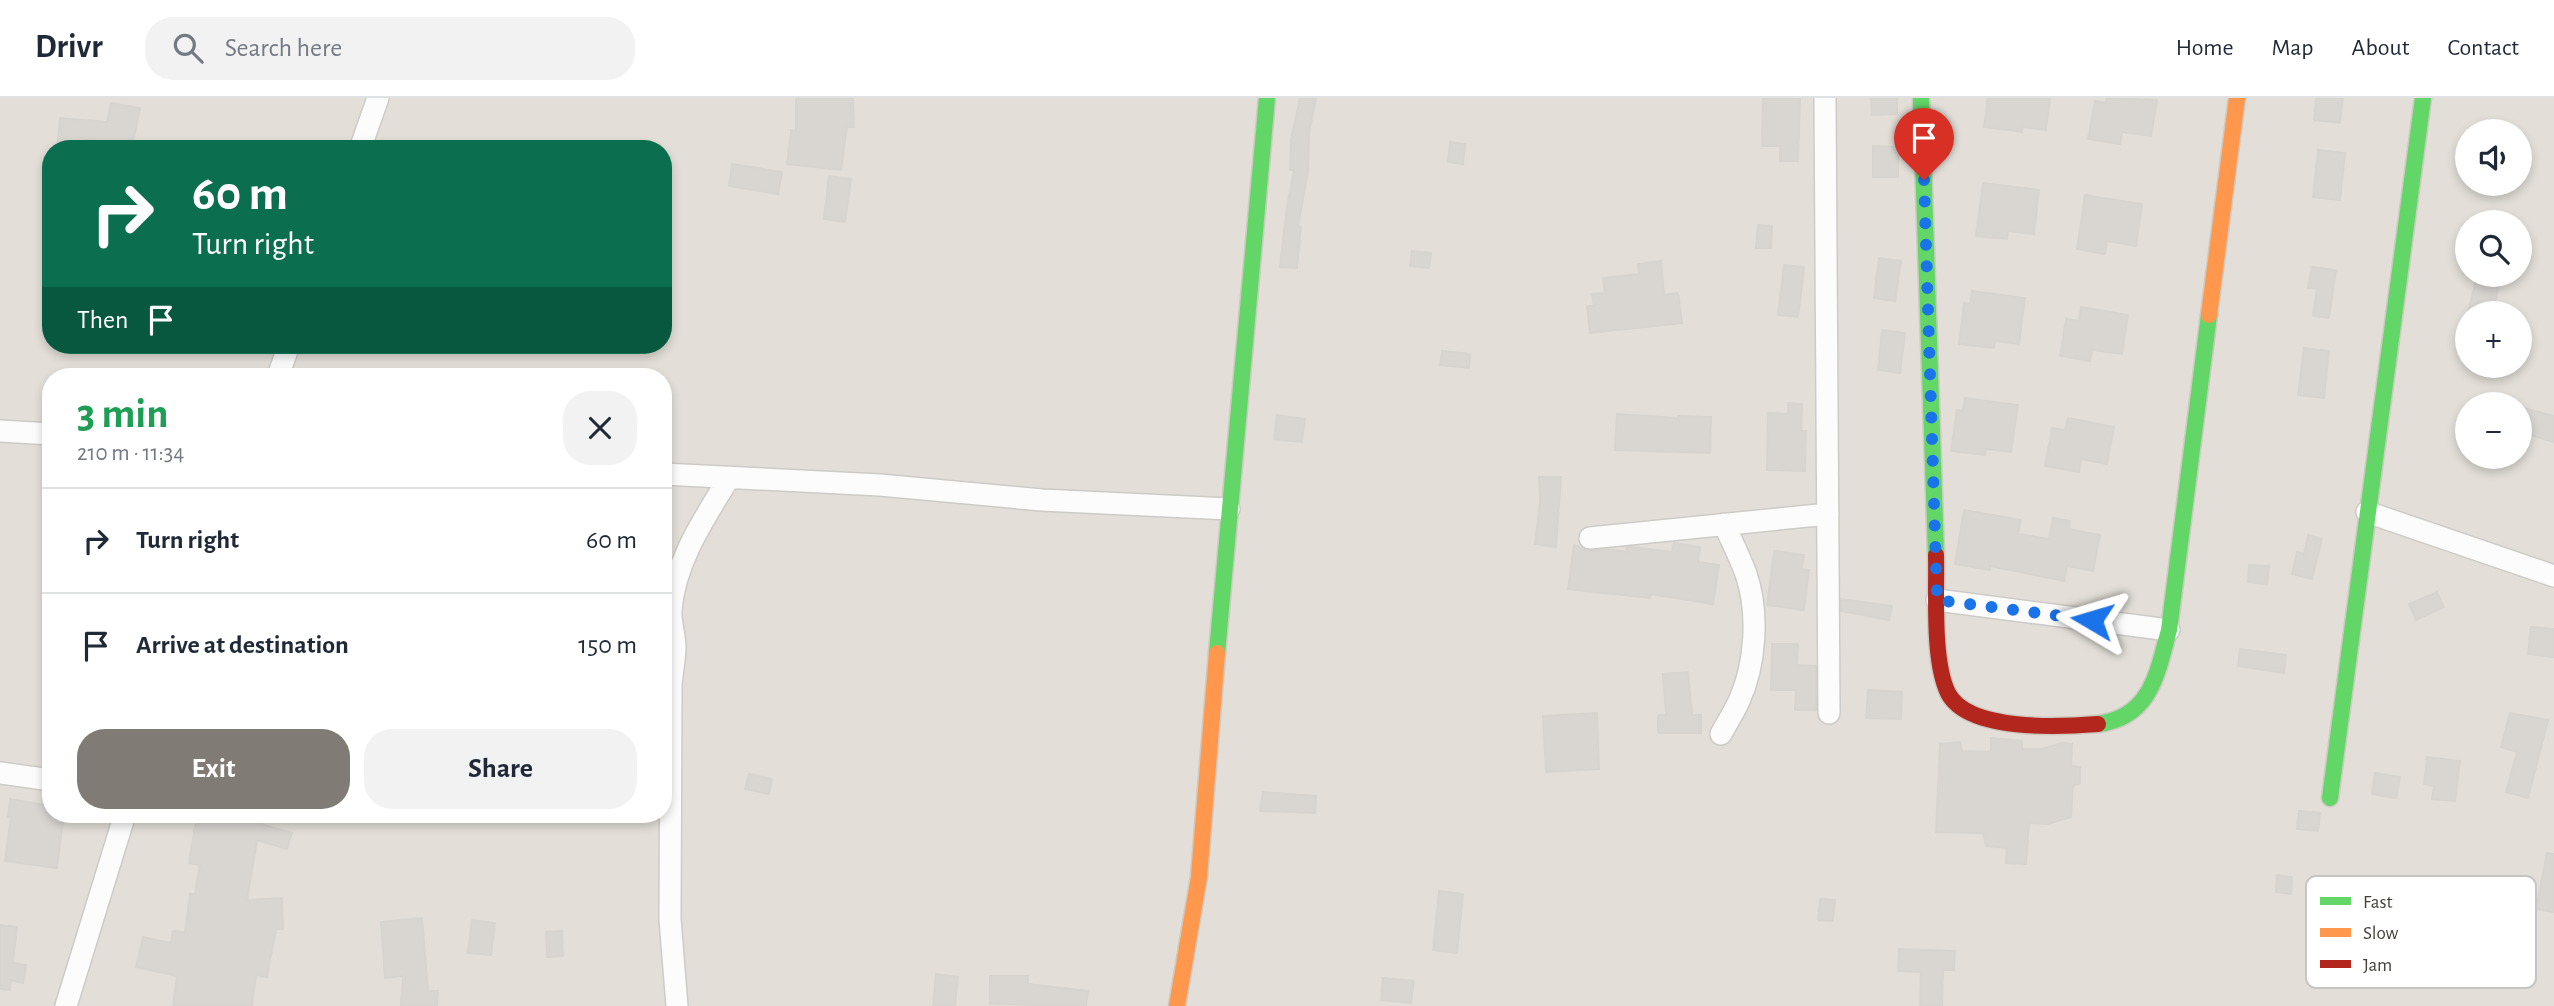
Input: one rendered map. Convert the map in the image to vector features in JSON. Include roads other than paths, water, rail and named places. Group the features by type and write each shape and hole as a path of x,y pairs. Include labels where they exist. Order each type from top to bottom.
{"street":[{"path":"363,140 378,98"},
{"path":"1177,1006 1199,877 1229,509 1267,98"},
{"path":"1825,98 1829,713"},
{"path":"1921,98 1937,600 1942,674 1954,702 1974,717 2007,724 2095,726 2127,718 2146,700 2158,673 2169,630 2237,98"},
{"path":"2329,798 2423,98"},
{"path":"0,431 42,433"},
{"path":"672,475 880,485 1042,500 1229,509"},
{"path":"672,606 685,556 729,478"},
{"path":"2367,512 2554,576"},
{"path":"1590,538 1828,514"},
{"path":"1720,734 1740,699 1751,661 1753,627 1752,599 1746,573 1724,524"},
{"path":"1937,600 2169,630"},
{"path":"672,620 675,647 672,676"},
{"path":"0,773 42,779"},
{"path":"66,1006 122,823"},
{"path":"670,823 670,919 677,1006"}]}
